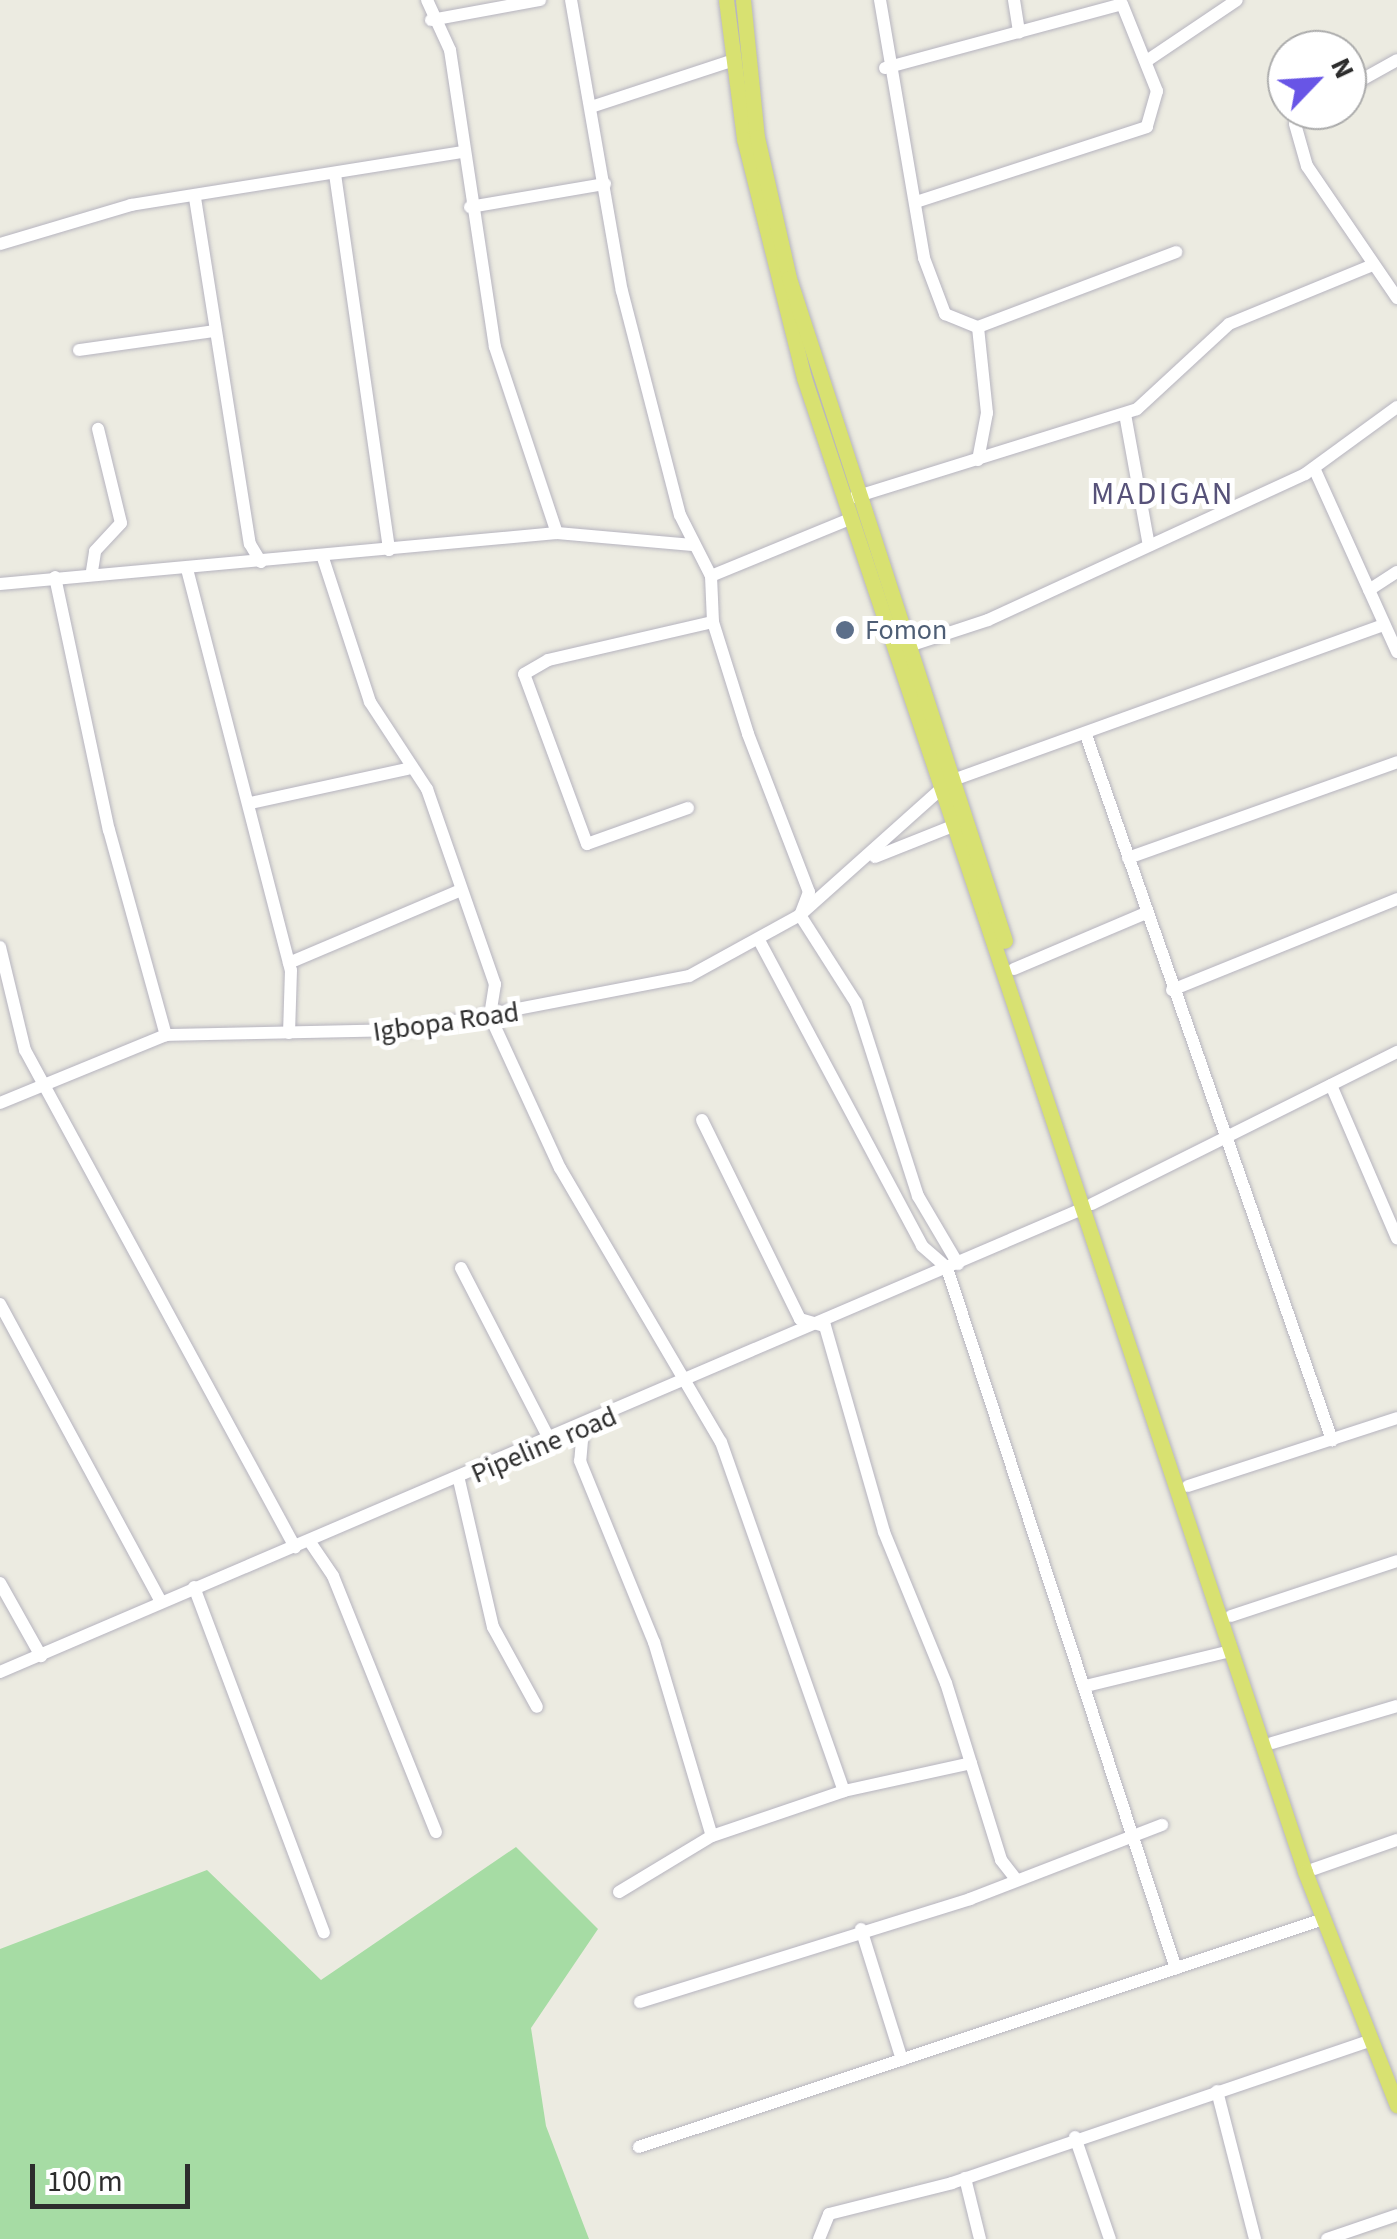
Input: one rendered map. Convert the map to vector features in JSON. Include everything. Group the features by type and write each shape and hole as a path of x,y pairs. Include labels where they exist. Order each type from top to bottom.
{"main road":[{"path":"726,0 776,282 850,519 1014,969 1231,1652 1324,1919 1397,2106"},
{"path":"742,0 757,137 788,278 906,647 945,785"},
{"path":"959,824 1188,1486 1314,1869 1397,2079"}],"street":[{"path":"427,0 431,20 450,50 470,207 496,347 557,533"},
{"path":"431,20 540,0"},
{"path":"570,0 622,290 692,545 711,576 713,622 809,892 800,915 856,1004 918,1196 952,1266 1090,1686 1128,1839 1176,1968"},
{"path":"880,0 885,68 919,200 924,258 946,314 978,327 1176,252"},
{"path":"1014,0 1019,32"},
{"path":"1148,60 1237,0"},
{"path":"885,68 1122,4 1148,60 1157,91 1147,127 919,200"},
{"path":"590,107 734,60"},
{"path":"1367,77 1397,60"},
{"path":"1297,130 1307,166 1397,298"},
{"path":"0,244 119,208 462,152"},
{"path":"335,174 389,550"},
{"path":"470,207 605,184"},
{"path":"195,198 215,332 261,562"},
{"path":"856,497 1124,414 1228,324 1373,265"},
{"path":"978,327 987,413 978,460"},
{"path":"79,350 215,332"},
{"path":"906,647 988,620 1148,540 1314,468 1397,408"},
{"path":"1124,414 1148,540"},
{"path":"92,572 95,551 120,523 98,429"},
{"path":"1314,468 1397,652"},
{"path":"711,576 850,519"},
{"path":"0,584 92,572 187,569 557,533 692,545"},
{"path":"322,555 370,702 407,769 426,789 459,891 496,984 490,1016 560,1168 691,1383 721,1442 844,1791"},
{"path":"187,569 289,963 289,1032"},
{"path":"1370,590 1397,572"},
{"path":"55,577 109,830 166,1035"},
{"path":"688,808 587,844 524,674 713,622"},
{"path":"868,860 945,785 1086,738 1384,625"},
{"path":"1086,738 1222,1137 1332,1440"},
{"path":"1128,858 1397,762"},
{"path":"250,803 407,769"},
{"path":"868,860 959,824"},
{"name":"Igbopa Road","path":"0,1103 40,1080 166,1035 374,1033 490,1016 674,980 760,942 868,860"},
{"path":"289,963 459,891"},
{"path":"1172,990 1397,900"},
{"path":"1014,969 1146,912"},
{"path":"760,942 922,1246 952,1266"},
{"path":"0,947 40,1080 295,1548"},
{"name":"Pipeline road","path":"0,1672 160,1600 310,1542 825,1326 1088,1206 1397,1052"},
{"path":"1332,1085 1397,1238"},
{"path":"702,1120 800,1319 825,1326 884,1532 971,1764 1001,1860 1016,1879"},
{"path":"461,1268 551,1442"},
{"path":"0,1304 160,1600"},
{"path":"1188,1486 1397,1418"},
{"path":"583,1429 580,1460 654,1642 712,1836"},
{"path":"460,1480 492,1626 536,1707"},
{"path":"310,1542 333,1576 436,1832"},
{"path":"1231,1616 1397,1561"},
{"path":"0,1583 41,1656"},
{"path":"194,1587 324,1932"},
{"path":"1090,1686 1231,1652"},
{"path":"1272,1743 1397,1706"},
{"path":"619,1892 712,1836 844,1791 971,1764"},
{"path":"640,2002 1016,1879 1162,1824"},
{"path":"1314,1869 1397,1840"},
{"path":"639,2147 1324,1919"},
{"path":"860,1930 902,2060"},
{"path":"819,2239 829,2214 965,2178 1074,2137 1371,2040"},
{"path":"1217,2091 1256,2239"},
{"path":"1074,2137 1110,2239"},
{"path":"965,2178 980,2239"},
{"path":"1327,2239 1397,2215"}],"green space":[{"path":"516,1847 598,1929 531,2028 546,2126 589,2239 0,2239 0,1949 207,1870 321,1980"}],"place":[{"name":"Fomon","path":"845,630"}],"district":[{"name":"MADIGAN","path":"1163,494"}]}
